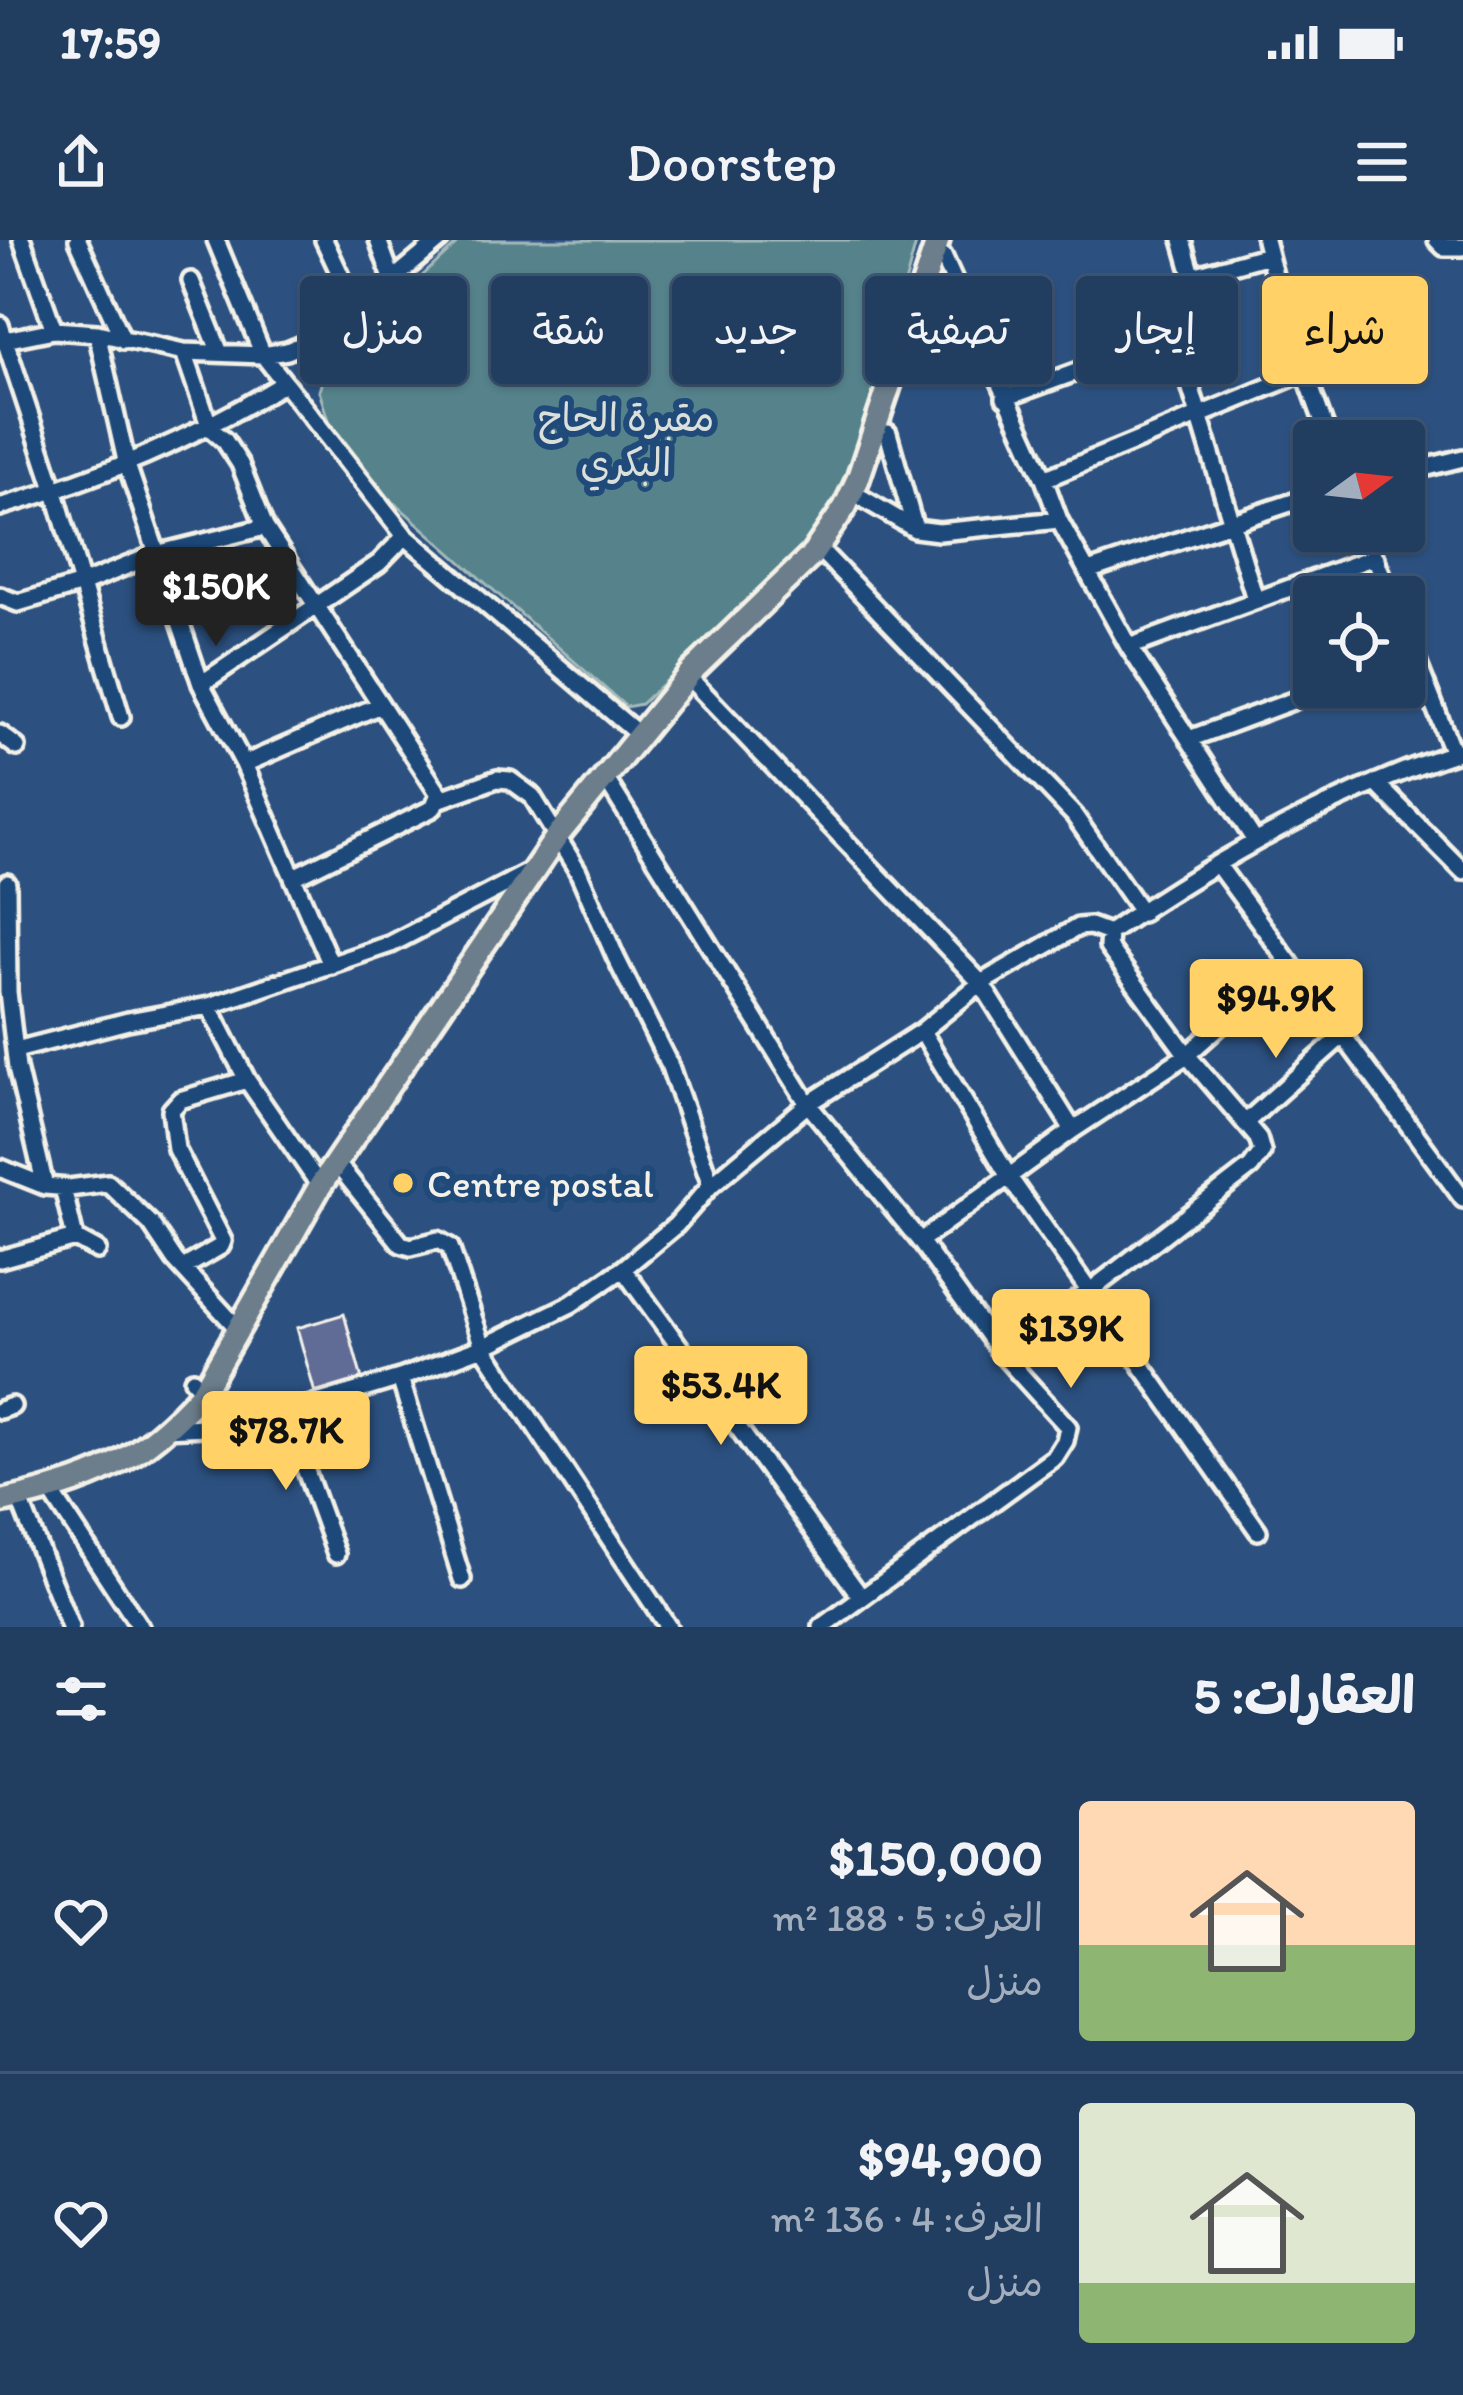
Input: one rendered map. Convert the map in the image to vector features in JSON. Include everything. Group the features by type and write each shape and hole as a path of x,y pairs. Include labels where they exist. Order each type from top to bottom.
{"main road":[{"path":"638,734 696,685 826,555 862,498 888,433 943,245"},
{"path":"6,1496 50,1490 113,1469 198,1386 240,1331 320,1186 558,835 691,672 812,555 845,508 943,245"},
{"path":"6,1496 104,1462 157,1430"}],"street":[{"path":"22,240 54,330"},
{"path":"79,240 123,340"},
{"path":"216,240 263,355 405,536 638,734"},
{"path":"324,240 341,276"},
{"path":"378,240 391,276"},
{"path":"399,276 440,240"},
{"path":"1182,240 1193,275 1266,247 1275,276"},
{"path":"1437,240 1444,247 1463,247"},
{"path":"943,245 1058,520 1129,646 1255,841"},
{"path":"191,281 220,353"},
{"path":"121,717 55,492 2,335 54,330 97,333 184,352 263,355 300,346"},
{"path":"97,333 127,465 201,684 244,764 332,965"},
{"path":"184,352 210,428 240,464 265,527 440,794 434,808 296,876"},
{"path":"1005,398 1076,372"},
{"path":"0,485 2,507 55,492 210,428 283,384"},
{"path":"1188,384 1256,599"},
{"path":"1044,478 1276,384"},
{"path":"1309,384 1322,420"},
{"path":"888,433 915,529"},
{"path":"1425,468 1463,458"},
{"path":"862,498 915,529 958,533 1058,520"},
{"path":"1088,571 1293,501"},
{"path":"0,596 18,603 156,554 265,527"},
{"path":"201,684 379,563 405,536"},
{"path":"1372,552 1382,576"},
{"path":"826,555 1074,815 1142,913"},
{"path":"1129,646 1374,557"},
{"path":"696,685 981,983 1073,1130"},
{"path":"1109,933 1255,841 1376,783 1458,752 1425,687"},
{"path":"1189,739 1293,701"},
{"path":"244,764 380,705"},
{"path":"0,734 16,747"},
{"path":"604,776 808,1104 920,1241 1001,1353 1067,1424 1063,1446 1054,1456 822,1627"},
{"path":"438,800 484,781 510,780 532,796 558,835 669,1064 711,1185"},
{"path":"1376,783 1463,871"},
{"path":"1217,865 1463,1199"},
{"path":"11,1063 128,1021 209,1006 391,944 540,866"},
{"path":"7,883 11,1063 45,1186"},
{"path":"157,1430 245,1425 400,1378 483,1347 571,1304 676,1225 711,1185 808,1104 922,1031 981,983 1078,927 1109,933"},
{"path":"1001,1353 1090,1291 1259,1159 1262,1146 1186,1055 1108,946 1109,933"},
{"path":"920,1241 1186,1055 1290,963"},
{"path":"209,1006 247,1080 320,1186"},
{"path":"922,1031 1009,1178 1258,1531"},
{"path":"1245,1123 1341,1036"},
{"path":"183,1268 221,1246 223,1240 176,1149 171,1110 180,1100 247,1080"},
{"path":"337,1164 400,1244 411,1247 438,1240 448,1245 483,1347 668,1627"},
{"path":"0,1168 45,1186 108,1183 151,1223 183,1268 240,1331"},
{"path":"63,1188 75,1238"},
{"path":"0,1259 75,1238 98,1250"},
{"path":"622,1269 861,1597"},
{"path":"400,1378 462,1579"},
{"path":"198,1386 224,1413 245,1425"},
{"path":"285,1413 336,1554"},
{"path":"50,1490 140,1627"},
{"path":"6,1496 70,1627"}],"green space":[{"name":"مقبرة الحاج البكري","path":"461,240 917,240 907,276 865,276 865,384 877,384 850,484 814,541 641,704 626,707 390,499 328,420 321,384 467,384 467,276 422,276"}],"building":[{"path":"344,1314 363,1383 316,1397 297,1328"}],"place":[{"name":"Centre postal","path":"403,1183"}]}
